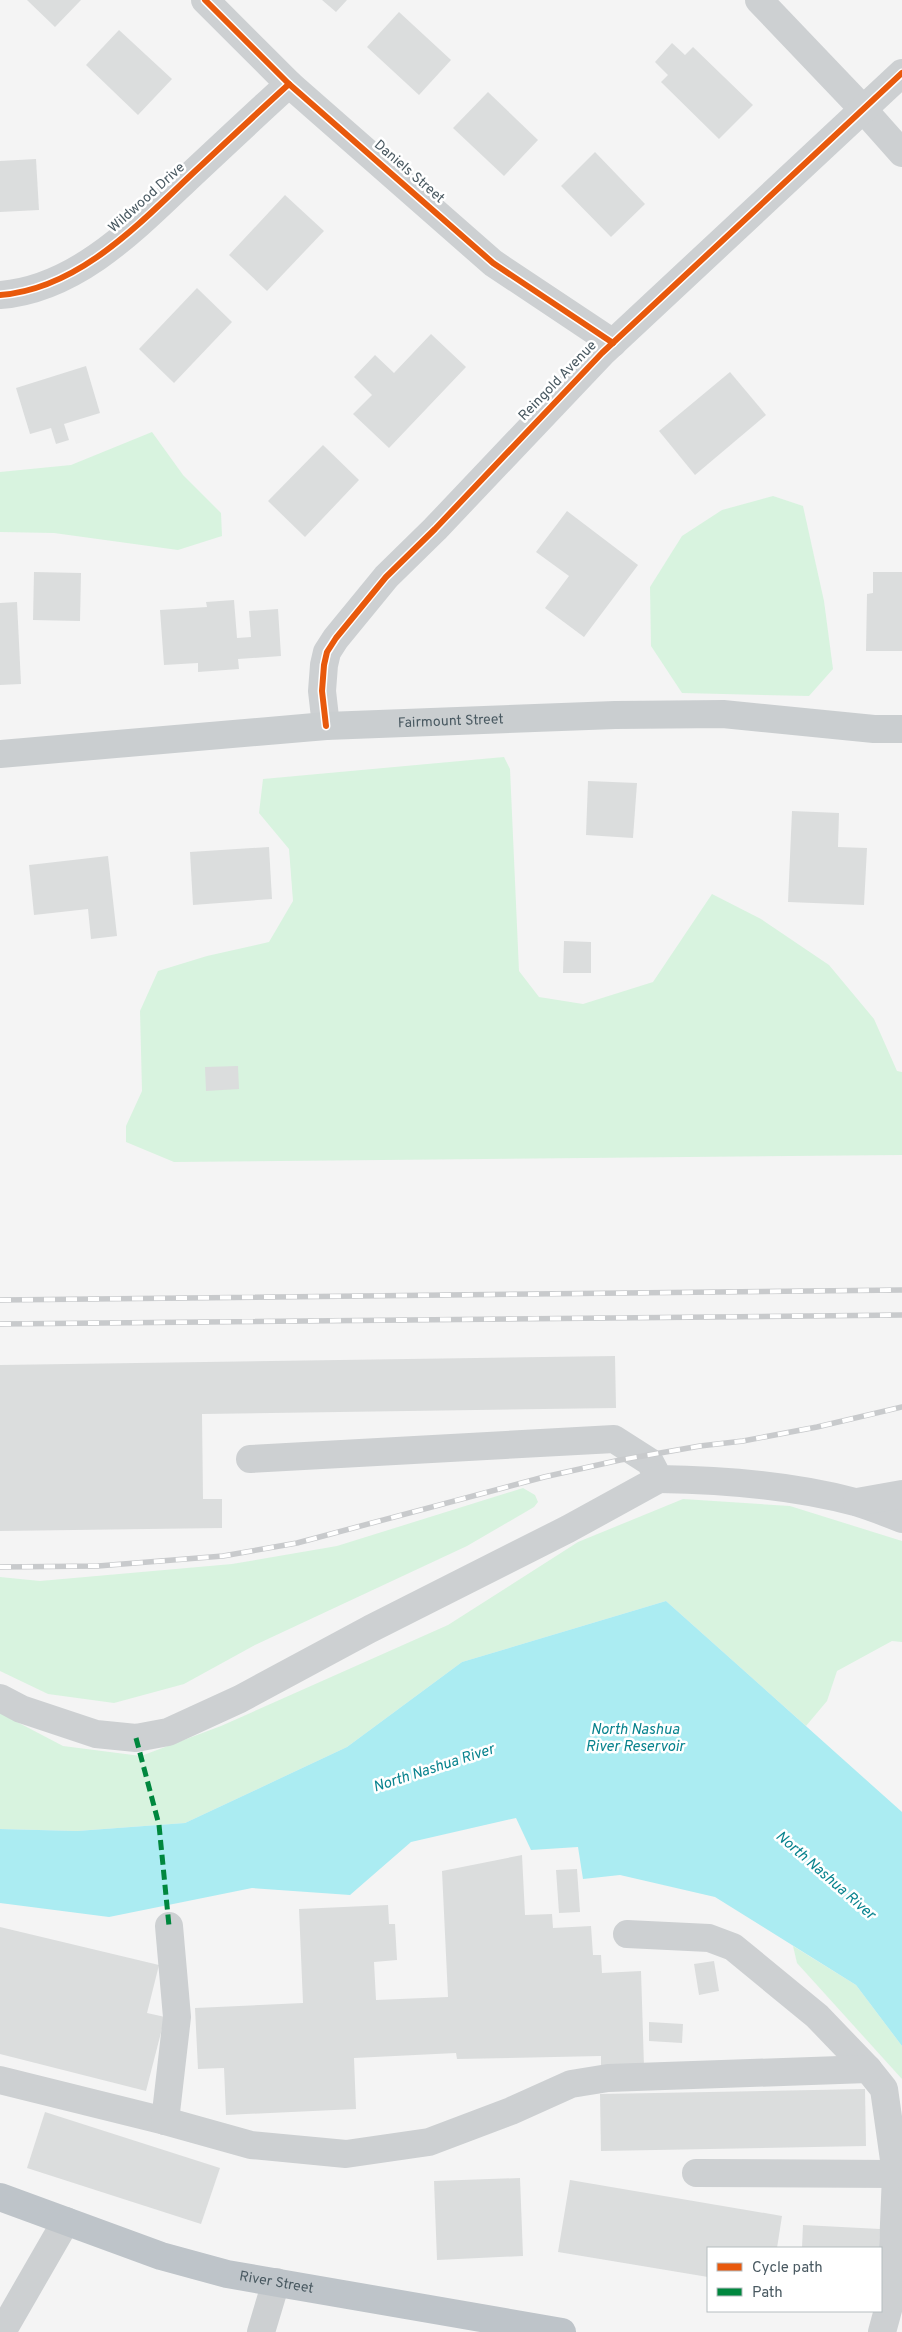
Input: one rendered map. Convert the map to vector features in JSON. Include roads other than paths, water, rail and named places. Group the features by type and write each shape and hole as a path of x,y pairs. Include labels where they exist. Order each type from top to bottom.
{"highway":[{"name":"River Street","path":"0,2197 161,2256 227,2274 528,2329 562,2332"}],"main road":[{"name":"Fairmount Street","path":"0,754 326,726 615,715 723,714 874,729 902,729"}],"street":[{"name":"Daniels Street","path":"205,0 289,84 493,263 613,343"},
{"path":"759,0 862,108 902,153"},
{"name":"Reingold Avenue","path":"326,726 322,691 324,664 328,652 336,638 401,560 435,529 613,343 862,108 902,73"},
{"name":"Wildwood Drive","path":"0,295 38,289 58,280 112,246 140,223 289,84"},
{"path":"250,1459 614,1439 650,1462 659,1479"},
{"path":"0,1698 20,1708 96,1734 136,1738 168,1732 240,1699 370,1629 568,1529 659,1479 711,1480 782,1488 855,1502 902,1519"},
{"path":"855,1502 902,1494"},
{"path":"165,2121 178,2017 169,1926"},
{"path":"627,1934 709,1938 733,1947 817,2016 868,2069 884,2090 896,2174 891,2299 882,2332"},
{"path":"0,2080 165,2121 251,2145 346,2154 429,2142 511,2112 571,2084 608,2078 868,2069"},
{"path":"696,2173 896,2174"},
{"path":"2,2332 66,2221"},
{"path":"261,2332 276,2282"}],"water":[{"name":"North Nashua River Reservoir","path":"666,1601 902,1812 902,2046 856,1985 715,1897 620,1875 583,1879 578,1847 531,1850 516,1818 411,1842 350,1895 252,1888 109,1917 0,1903 0,1829 77,1831 185,1823 347,1747 462,1662"}],"railway":[{"path":"0,1300 902,1290"},
{"path":"0,1324 902,1315"},
{"path":"0,1567 98,1566 223,1556 297,1543 544,1477 620,1460 700,1446 743,1441 817,1427 902,1407"}],"water label":[{"name":"North Nashua River","path":"434,1769"},
{"name":"North Nashua River","path":"825,1876"}]}
